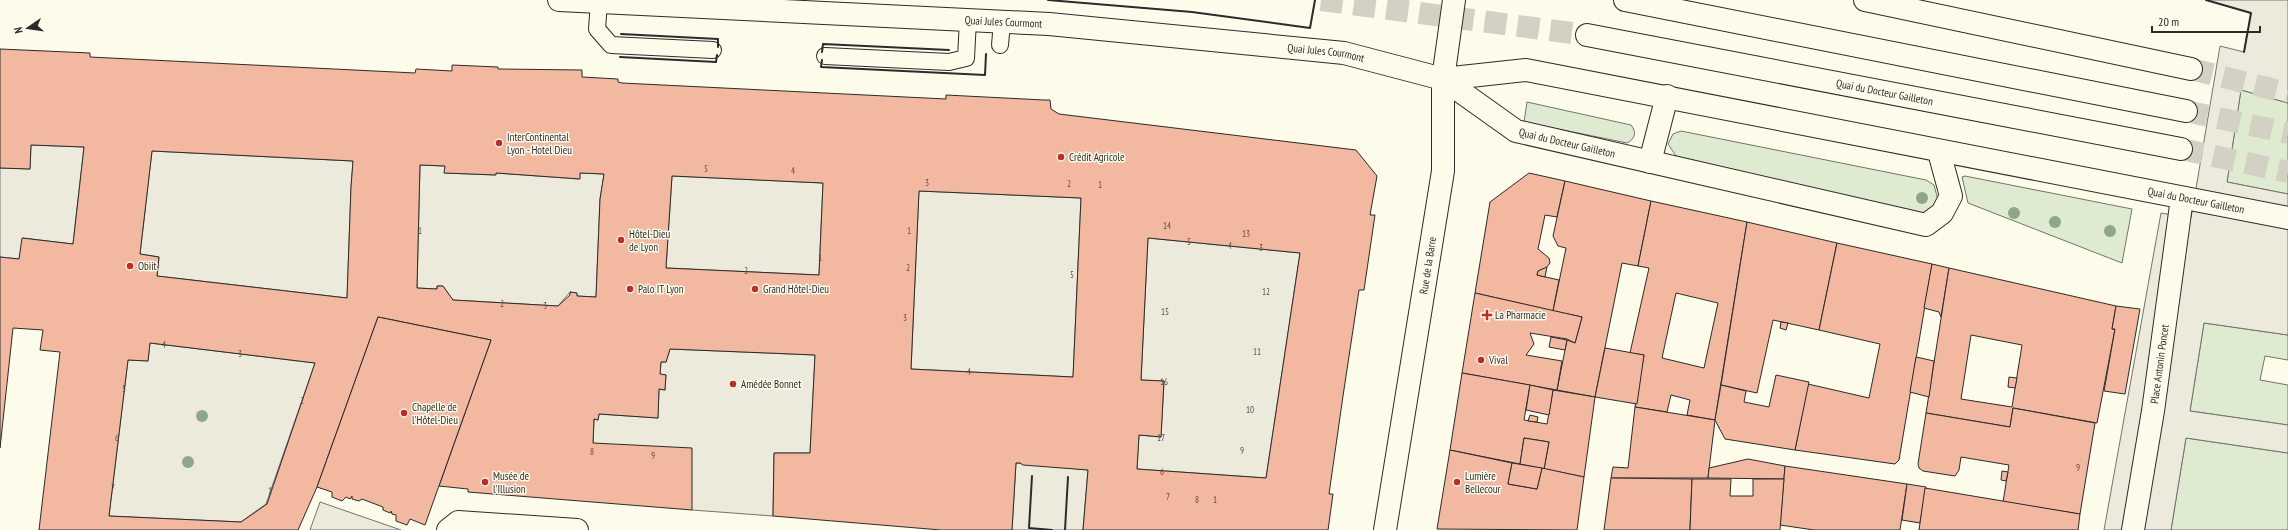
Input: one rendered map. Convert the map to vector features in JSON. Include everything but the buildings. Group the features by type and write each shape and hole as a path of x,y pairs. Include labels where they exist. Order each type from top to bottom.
{"main road":[{"name":"Quai Jules Courmont","path":"559,0 968,20 1166,34 1344,53 1443,79"},
{"name":"Rue de la Barre","path":"1384,530 1443,171 1443,79 1454,0"},
{"path":"1625,0 2186,111"},
{"path":"1865,0 2191,69"},
{"name":"Quai du Docteur Gailleton","path":"1588,35 2181,149"},
{"name":"Quai du Docteur Gailleton","path":"1443,79 1526,70 1667,96 1939,152 2288,218"},
{"name":"Quai du Docteur Gailleton","path":"1443,79 1516,131 1926,225 1942,213 1951,196 1939,152"},
{"path":"1650,162 1667,96"},
{"name":"Place Antonin Poncet","path":"2133,530 2152,411 2182,198"},
{"path":"448,530 458,522 577,530"}],"lane":[{"path":"599,2 597,29 611,45 713,50"},
{"path":"825,56 949,62 966,58 968,20"},
{"path":"1000,45 1002,22"}],"green space":[{"path":"2241,90 2288,103 2288,194 2227,182"},
{"path":"1527,102 1631,125 1634,130 1634,135 1627,143 1524,122"},
{"path":"1681,131 1926,180 1934,185 1938,200 1929,210 1924,213 1917,214 1676,156 1668,144 1673,134"},
{"path":"1965,176 2132,209 2122,263 1968,203 1962,177"},
{"path":"2204,323 2288,335 2288,360 2265,356 2260,380 2288,385 2288,425 2190,411"},
{"path":"2186,438 2288,453 2288,530 2171,530"}],"shaded area":[{"path":"2206,0 2288,0 2288,103 2241,90 2227,182 2288,194 2288,335 2204,323 2190,411 2288,425 2288,453 2186,438 2171,530 2104,530 2161,213 2191,218 2220,46 2244,52 2251,13"},
{"path":"31,145 84,147 73,244 23,238 19,259 0,257 0,168 30,169"},
{"path":"152,151 353,161 347,298 157,276 159,257 140,254"},
{"path":"420,165 445,166 445,173 495,175 496,173 579,179 580,173 604,174 600,199 596,297 577,296 577,293 570,292 558,306 453,300 443,286 437,286 437,289 417,288"},
{"path":"672,176 823,183 819,275 666,268"},
{"path":"919,191 1081,198 1073,377 911,369"},
{"path":"1148,238 1300,253 1266,478 1137,469 1139,435 1161,437 1164,381 1141,380"},
{"path":"150,343 315,363 266,504 241,522 109,516 128,360 148,361"},
{"path":"670,349 815,355 810,453 774,453 773,516 692,510 593,443 594,419 598,420 599,414 658,418 659,389 665,390 666,375 660,374 661,362 666,362"},
{"path":"1016,463 1088,470 1083,530 1012,530"},
{"path":"320,502 401,530 310,530"}],"tunnel":[{"path":"1321,0 1587,35"},
{"path":"2191,69 2288,93"},
{"path":"2186,111 2288,133"},
{"path":"2181,149 2288,172"}],"wall":[{"path":"1048,0 1192,12 1310,28 1315,0"},
{"path":"2206,0 2251,13 2244,52"},
{"path":"621,34 718,39 718,47"},
{"path":"822,52 823,44 949,50"},
{"path":"822,60 821,67 985,75 986,54"},
{"path":"620,57 716,62 717,55"},
{"path":"1032,476 1029,528 1052,530"},
{"path":"1065,530 1068,477"}],"place":[{"name":"InterContinental Lyon - Hotel Dieu","path":"499,143"},
{"name":"Crédit Agricole","path":"1061,157"},
{"name":"Hôtel-Dieu de Lyon","path":"621,240"},
{"name":"Obiit","path":"130,266"},
{"name":"Palo IT Lyon","path":"630,289"},
{"name":"Grand Hôtel-Dieu","path":"755,289"},
{"name":"La Pharmacie","path":"1487,315"},
{"name":"Vival","path":"1481,360"},
{"name":"Amédée Bonnet","path":"733,384"},
{"name":"Chapelle de l'Hôtel-Dieu","path":"404,413"},
{"name":"Musée de l'Illusion","path":"485,482"},
{"name":"Lumière Bellecour","path":"1457,482"}]}
